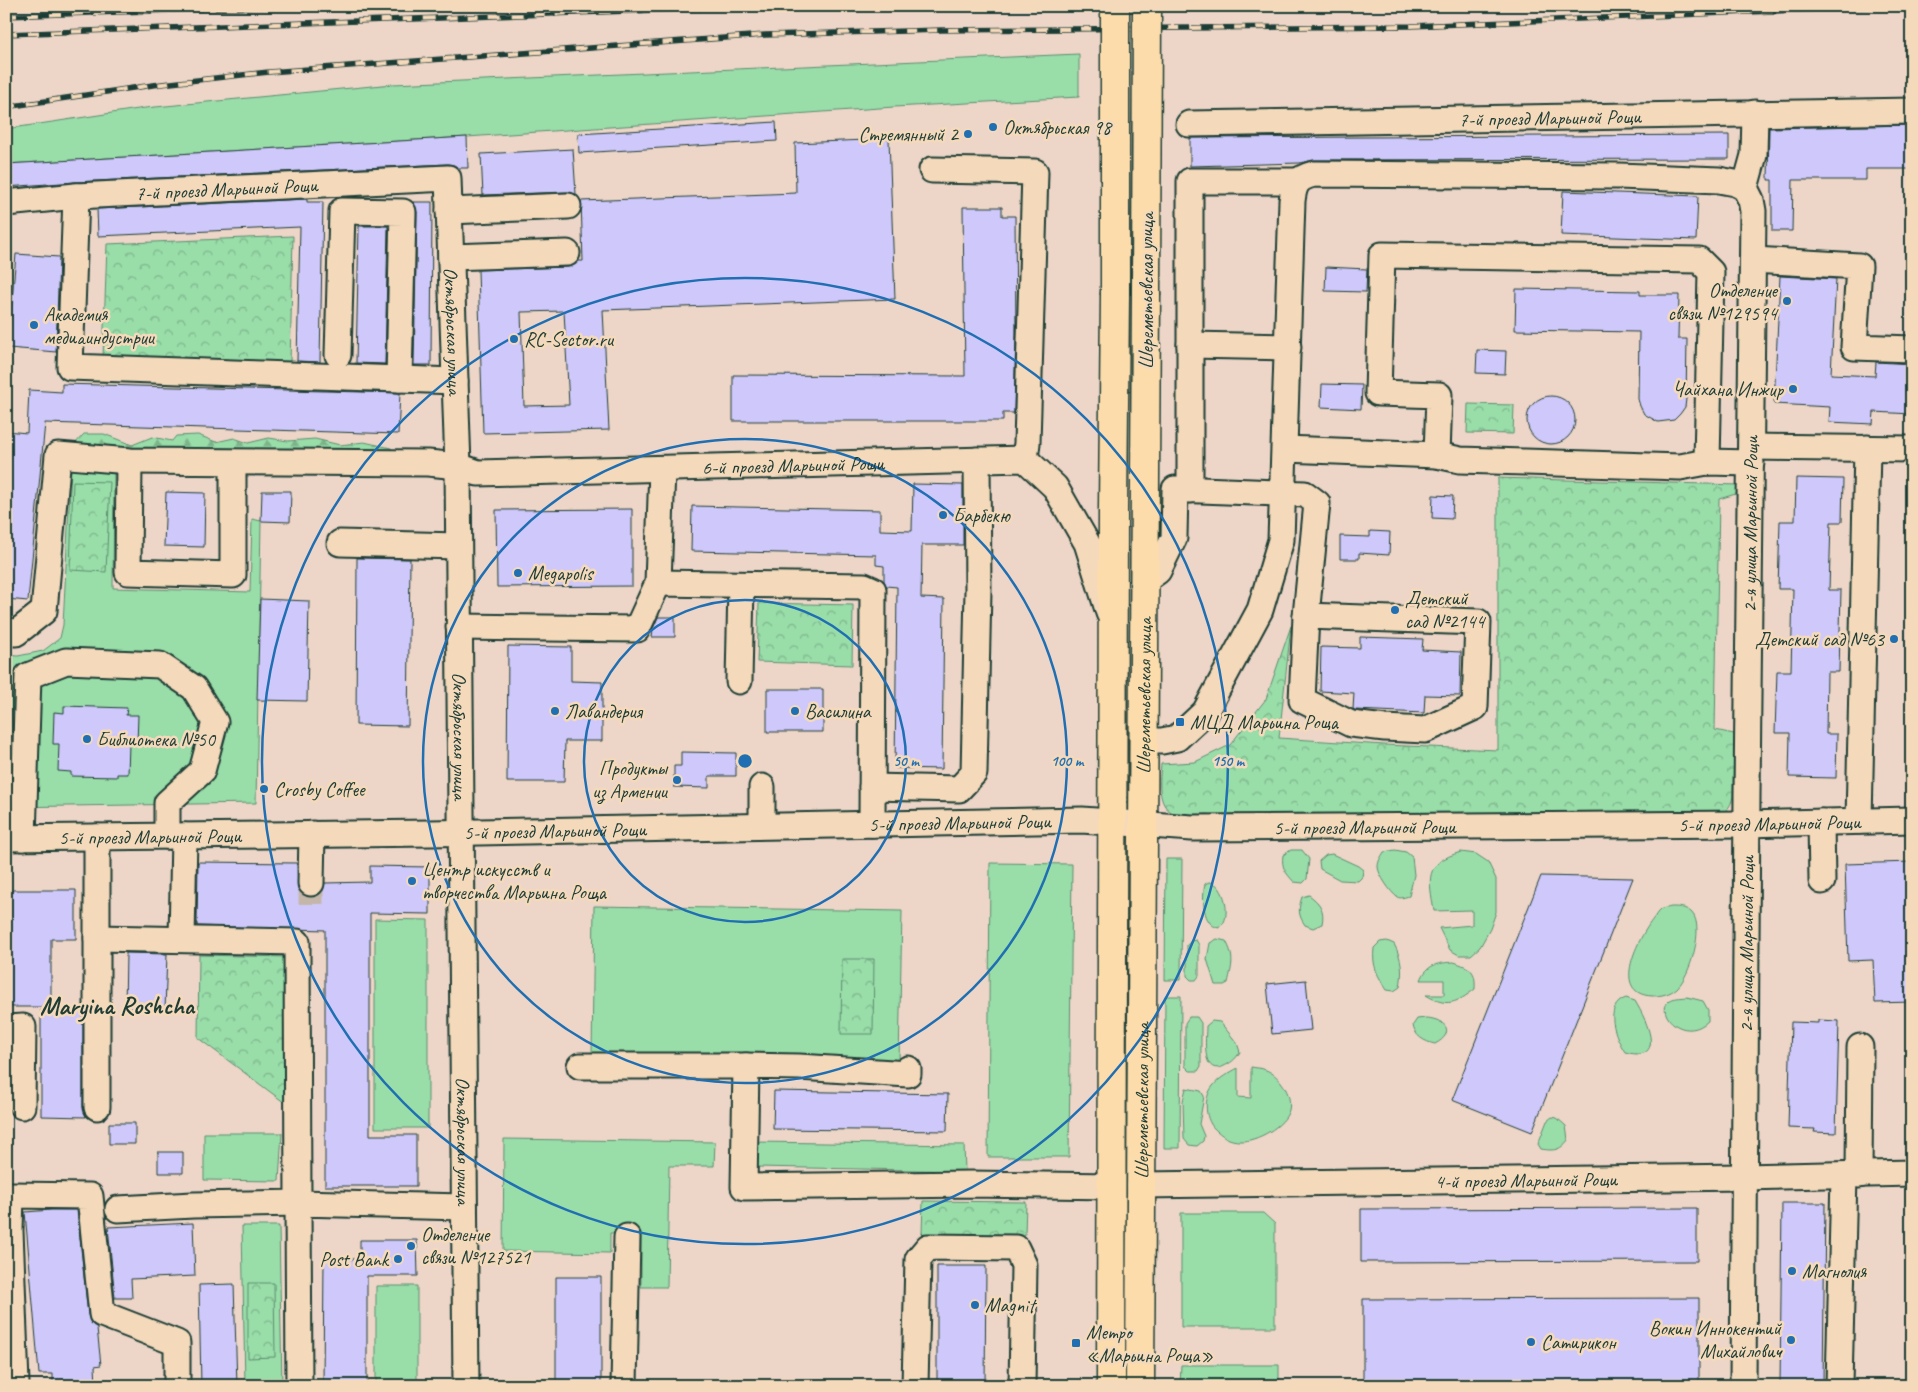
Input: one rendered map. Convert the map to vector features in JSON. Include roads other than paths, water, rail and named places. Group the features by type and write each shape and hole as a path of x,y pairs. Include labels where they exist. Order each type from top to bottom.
{"main road":[{"name":"Шереметьевская улица","path":"1111,1386 1115,6"},
{"name":"Шереметьевская улица","path":"1140,1386 1147,6"}],"street":[{"name":"7-й проезд Марьиной Рощи","path":"1189,124 1912,111"},
{"path":"1143,741 1162,741 1177,738 1205,712 1260,610 1281,540 1292,200 1293,188 1297,181 1303,176 1314,174 1619,176 1719,180 1735,183 1745,188 1754,155 1755,113"},
{"path":"932,170 1035,172 1025,459 1055,487 1087,543 1112,623"},
{"name":"7-й проезд Марьиной Рощи","path":"6,203 76,196 448,178"},
{"name":"Октябрьская улица","path":"448,178 458,466 466,1386"},
{"path":"1190,490 1190,181 1297,181"},
{"path":"356,211 358,182"},
{"name":"2-я улица Марьиной Рощи","path":"1743,1386 1746,824 1754,211 1745,188"},
{"path":"76,196 70,367 455,381"},
{"path":"449,211 568,206"},
{"path":"338,354 342,211 403,212 399,379"},
{"path":"450,257 567,253"},
{"path":"1437,455 1439,395 1378,393 1382,255 1699,260 1711,272 1707,462"},
{"path":"1753,260 1859,266 1854,347 1912,350"},
{"path":"1190,345 1288,347"},
{"path":"1285,449 1437,455 1460,460 1680,468 1751,455 1867,448 1912,449"},
{"path":"1858,821 1867,448"},
{"name":"6-й проезд Марьиной Рощи","path":"6,633 16,633 44,610 58,455 130,461 428,463 458,466 478,473 1025,459"},
{"path":"872,787 959,789 974,773 978,590 977,460"},
{"path":"130,461 128,572 234,575 233,463"},
{"path":"459,627 637,629 658,583 662,469"},
{"path":"1144,582 1158,571 1174,538 1174,489 1305,494 1317,503 1306,616 1302,700 1351,724 1409,730 1425,730 1475,707 1478,622 1306,616"},
{"path":"340,543 458,546"},
{"path":"658,583 864,586 873,590 872,824"},
{"path":"739,681 741,585"},
{"path":"14,838 28,676 66,661 160,665 194,688 215,722 202,771 167,803 176,836 182,939"},
{"path":"762,787 762,825"},
{"name":"5-й проезд Марьиной Рощи","path":"14,838 460,832 1082,820 1192,828 1746,824 1912,820"},
{"path":"1821,822 1822,881"},
{"path":"311,882 312,834"},
{"path":"97,837 98,1106"},
{"path":"97,938 297,942 299,1386"},
{"path":"6,1028 23,1028 22,1106"},
{"path":"1840,1386 1860,1047"},
{"path":"580,1066 799,1067 908,1074 908,1069"},
{"path":"746,1066 744,1186 971,1184 1112,1186"},
{"name":"4-й проезд Марьиной Рощи","path":"1140,1185 1912,1173"},
{"path":"6,1383 16,1383 10,1231 11,1195 90,1196 102,1314 177,1343 177,1386"},
{"path":"118,1209 298,1203 464,1207"},
{"path":"624,1386 626,1237"},
{"path":"915,1386 918,1259 928,1247 1016,1248 1024,1265 1022,1386"}],"tunnel":[{"path":"311,883 311,904"}],"railway":[{"path":"6,16 294,6"},
{"path":"6,34 763,6"},
{"path":"6,107 153,85 269,72 765,35 942,30 1411,26 1895,6"}],"place":[{"name":"Октябрьская 98","path":"993,127"},
{"name":"Стремянный 2","path":"968,134"},
{"name":"Отделение связи №129594","path":"1787,301"},
{"name":"Академия медиаиндустрии","path":"34,325"},
{"name":"RC-Sector.ru","path":"514,339"},
{"name":"Чайхана Инжир","path":"1793,389"},
{"name":"Барбекю","path":"943,515"},
{"name":"Megapolis","path":"518,573"},
{"name":"Детский сад №2144","path":"1395,610"},
{"name":"Детский сад №63","path":"1894,639"},
{"name":"Лавандерия","path":"555,711"},
{"name":"Василина","path":"795,711"},
{"name":"МЦД Марьина Роща","path":"1180,722"},
{"name":"Библиотека №50","path":"87,739"},
{"name":"Продукты из Армении","path":"677,780"},
{"name":"Crosby Coffee","path":"264,789"},
{"name":"Центр искусств и творчества Марьина Роща","path":"412,881"},
{"name":"Отделение связи №127521","path":"411,1246"},
{"name":"Post Bank","path":"398,1259"},
{"name":"Магнолия","path":"1792,1271"},
{"name":"Magnit","path":"975,1305"},
{"name":"Вокин Иннокентий Михайлович","path":"1791,1340"},
{"name":"Сатирикон","path":"1531,1342"},
{"name":"Метро «Марьина Роща»","path":"1076,1343"}],"district":[{"name":"Maryina Roshcha","path":"117,1006"}]}
